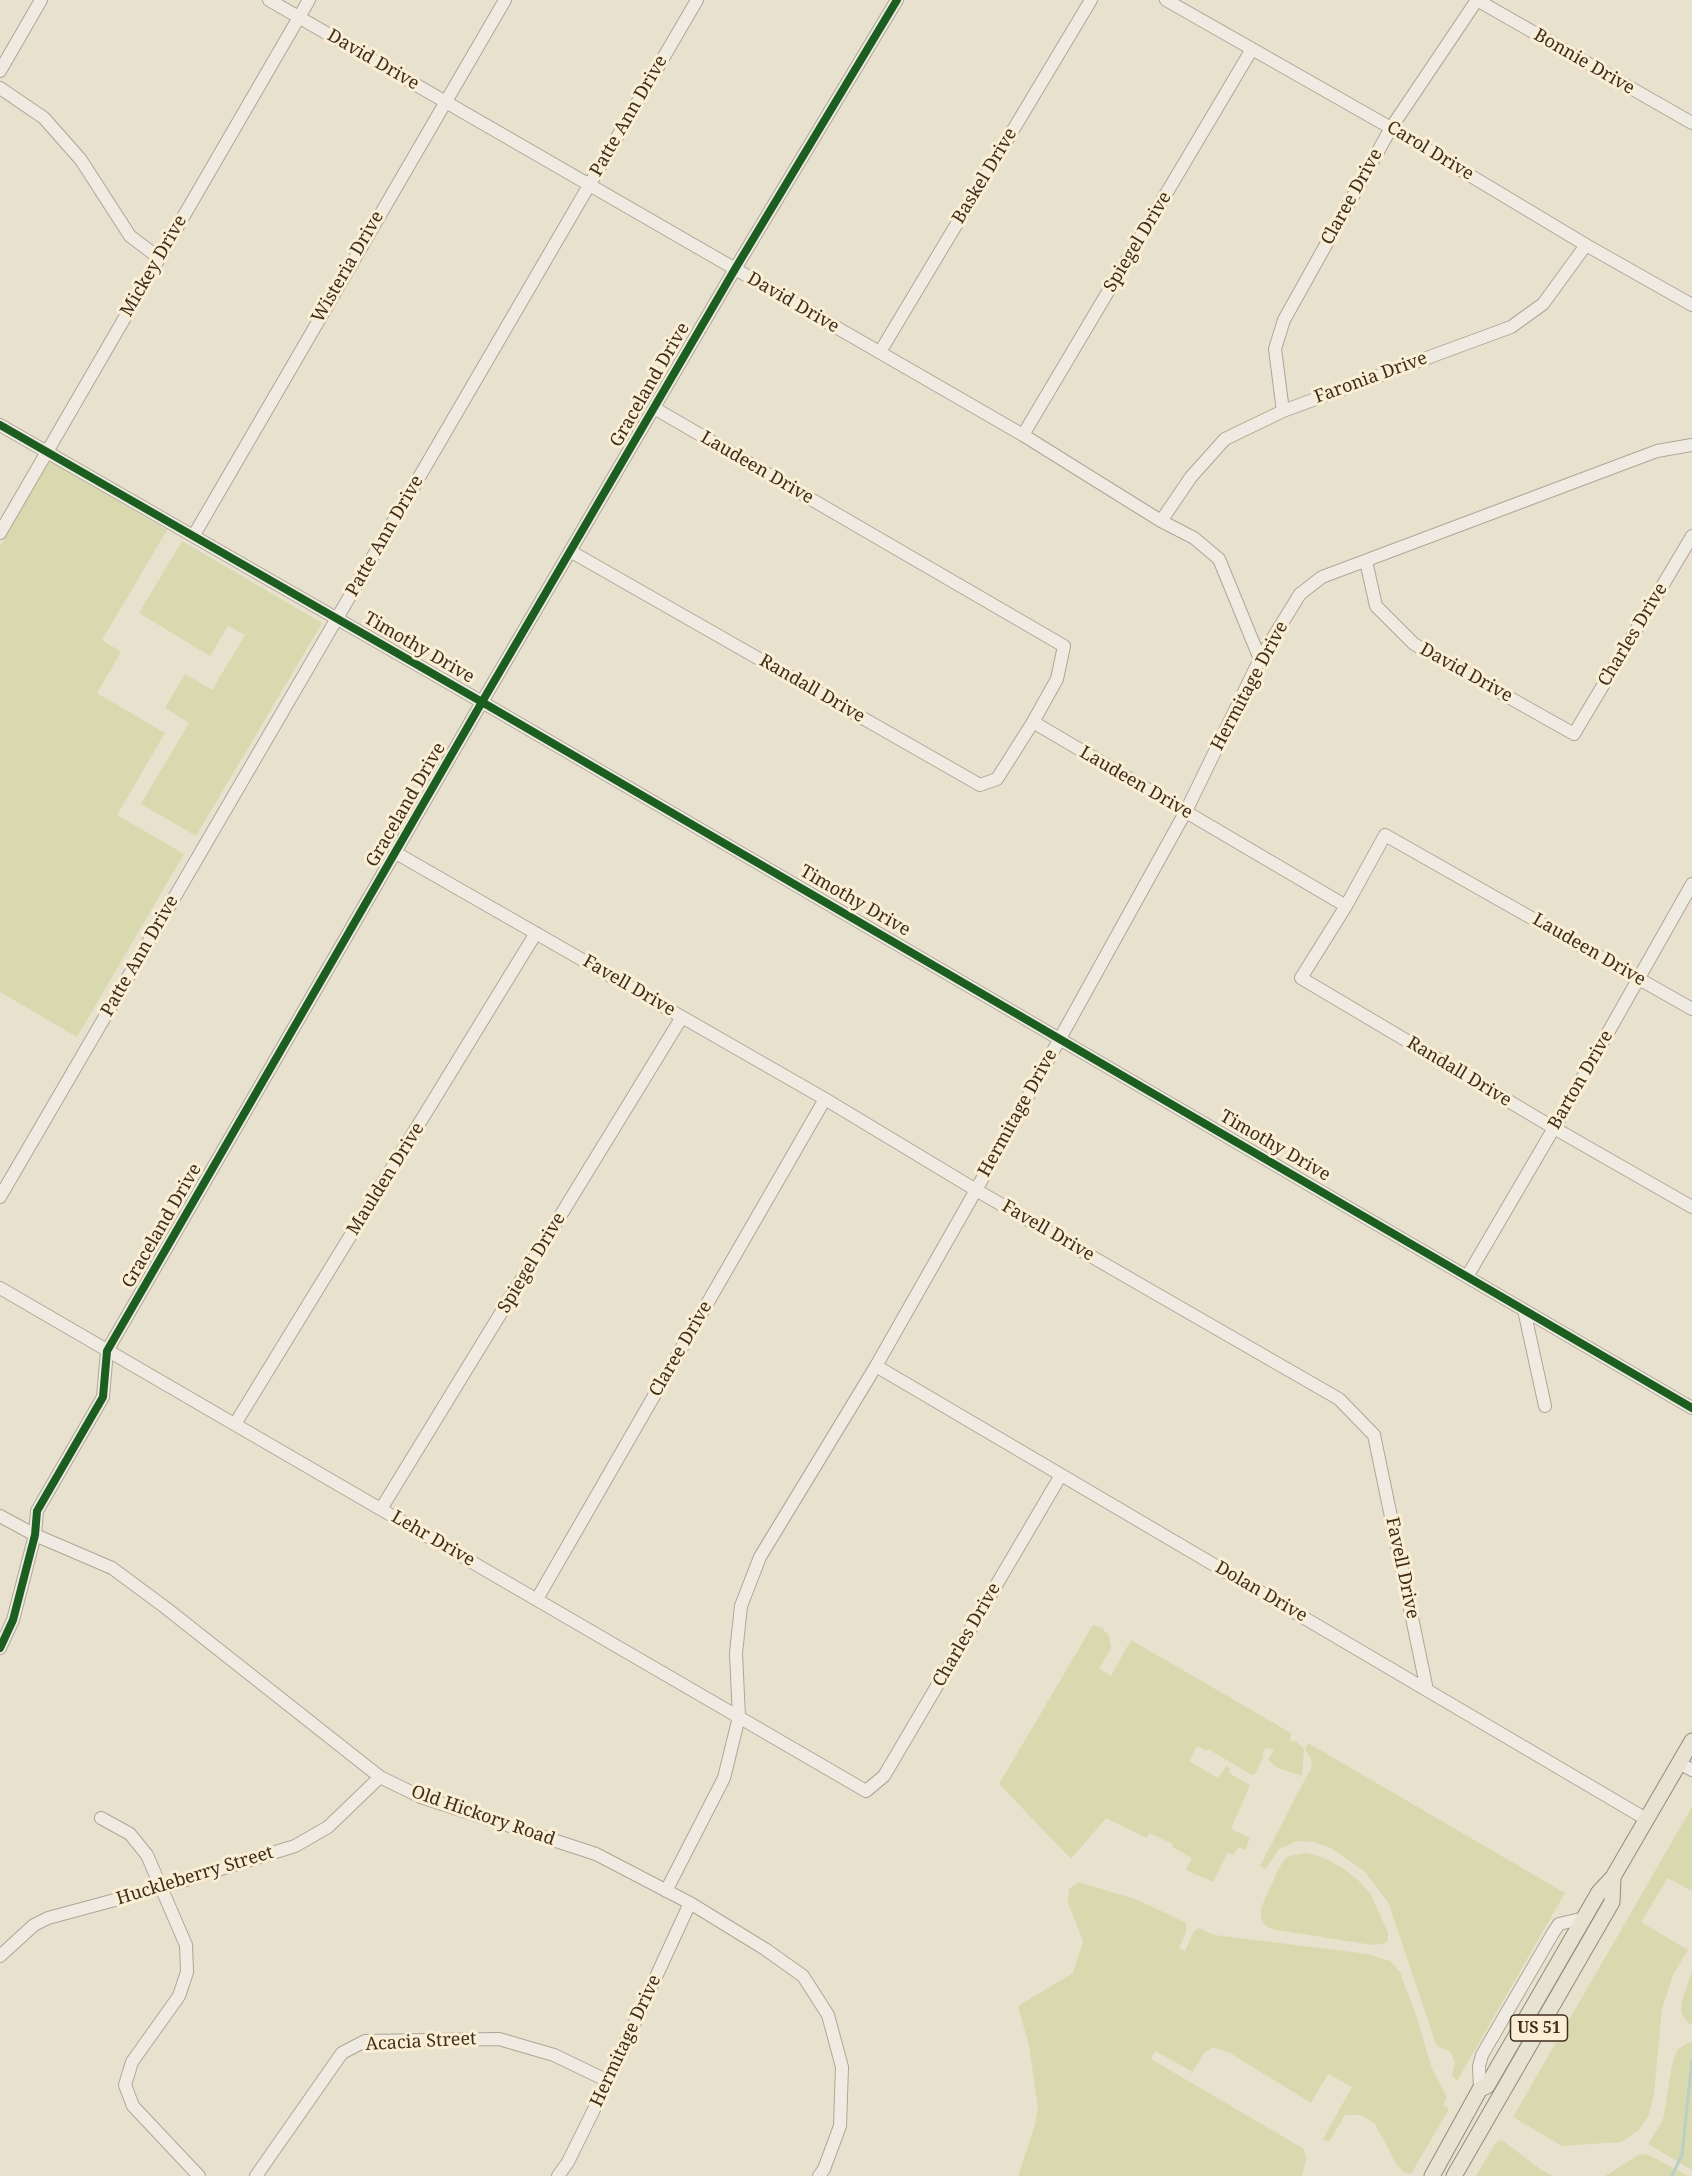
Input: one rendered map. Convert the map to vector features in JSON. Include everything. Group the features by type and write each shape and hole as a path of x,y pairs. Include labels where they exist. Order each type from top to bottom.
{"main road":[{"name":"US 51","path":"1432,2176 1480,2089 1487,2086 1599,1892 1613,1877 1646,1819 1685,1766 1692,1741"},
{"name":"US 51","path":"1454,2176 1612,1902 1613,1877"}],"street":[{"path":"0,71 41,0"},
{"name":"David Drive","path":"269,0 1023,435 1161,521 1194,538 1219,559 1260,659"},
{"name":"Mickey Drive","path":"0,533 309,0"},
{"name":"Wisteria Drive","path":"194,535 504,0"},
{"name":"Patte Ann Drive","path":"0,1197 697,0"},
{"name":"Graceland Drive","path":"0,1648 13,1620 35,1535 37,1511 103,1396 107,1351 570,551 735,269 897,0"},
{"name":"Baskel Drive","path":"880,352 1091,0"},
{"name":"Carol Drive","path":"1166,0 1391,128 1586,245 1692,305"},
{"name":"Bonnie Drive","path":"1477,0 1692,123"},
{"name":"Claree Drive","path":"1283,411 1275,349 1284,320 1391,128 1477,0"},
{"name":"Spiegel Drive","path":"1023,435 1252,50"},
{"path":"0,88 44,118 81,160 130,236 159,258"},
{"name":"Faronia Drive","path":"1161,521 1191,477 1225,439 1283,411 1511,327 1543,304 1586,245"},
{"name":"Laudeen Drive","path":"654,408 1064,646 1057,679 1033,722 1346,906 1385,835 1692,1009"},
{"name":"Timothy Drive","path":"0,425 482,702 1691,1406"},
{"name":"Hermitage Drive","path":"666,1891 724,1778 739,1717 736,1653 741,1606 760,1557 876,1366 976,1190 1186,812 1260,659 1300,594 1322,577 1657,451 1692,445"},
{"name":"Charles Drive","path":"1574,734 1692,536"},
{"name":"Randall Drive","path":"570,551 980,785 997,779 1033,722"},
{"name":"David Drive","path":"1366,561 1376,606 1414,644 1574,734"},
{"name":"Favell Drive","path":"396,852 1339,1399 1374,1436 1427,1690"},
{"name":"Barton Drive","path":"1468,1275 1692,884"},
{"name":"Randall Drive","path":"1346,906 1301,978 1692,1207"},
{"name":"Maulden Drive","path":"235,1424 536,933"},
{"name":"Spiegel Drive","path":"381,1509 682,1017"},
{"name":"Claree Drive","path":"537,1599 825,1099"},
{"name":"Lehr Drive","path":"0,1288 866,1791"},
{"path":"1524,1310 1545,1406"},
{"name":"Dolan Drive","path":"876,1366 1646,1819"},
{"name":"Charles Drive","path":"866,1791 884,1776 1061,1475"},
{"name":"Old Hickory Road","path":"0,1516 35,1535 112,1568 380,1777 421,1797 596,1854 690,1903 765,1949 803,1976 828,2015 842,2067 840,2126 824,2169 819,2176"},
{"name":"Huckleberry Street","path":"0,1956 34,1925 48,1918 163,1887 295,1846 328,1827 380,1777"},
{"path":"101,1818 130,1834 147,1855 163,1887 186,1945 187,1972 179,1996 132,2062 125,2085 133,2106 199,2176"},
{"name":"Hermitage Drive","path":"558,2176 608,2081 690,1903"},
{"name":"Acacia Street","path":"256,2176 342,2053 365,2041 499,2039 554,2055 608,2081"}],"green space":[{"path":"50,461 167,530 102,640 121,652 97,693 165,733 117,815 184,854 77,1037 0,992 0,546"},
{"path":"182,541 322,623 196,836 141,804 189,723 165,708 185,674 212,690 245,635 228,626 210,656 139,613"},
{"path":"1093,1625 1102,1628 1109,1636 1111,1648 1099,1668 1111,1676 1131,1640 1291,1733 1290,1742 1295,1741 1304,1749 1302,1776 1278,1768 1268,1760 1274,1750 1269,1748 1265,1749 1255,1774 1252,1775 1208,1749 1206,1751 1197,1746 1189,1761 1218,1778 1226,1766 1231,1769 1229,1773 1250,1785 1231,1829 1250,1838 1245,1850 1238,1847 1234,1855 1227,1853 1213,1882 1186,1870 1192,1858 1172,1847 1173,1844 1149,1833 1147,1838 1106,1818 1071,1859 999,1784"},
{"path":"1308,1743 1565,1893 1457,2081 1452,2075 1455,2063 1451,2052 1436,2044 1388,1902 1364,1871 1331,1848 1314,1842 1297,1841 1279,1849 1266,1869 1260,1866 1312,1766 1305,1749"},
{"path":"1692,1807 1692,1891 1668,1878 1641,1922 1688,1950 1674,1973 1662,2008 1654,2094 1648,2117 1638,2131 1621,2142 1562,2146 1513,2117"},
{"path":"1304,1853 1328,1860 1359,1881 1370,1893 1388,1933 1388,1941 1372,1945 1277,1930 1264,1924 1261,1918 1261,1908 1278,1870 1289,1856"},
{"path":"1078,1882 1138,1900 1186,1923 1186,1932 1179,1948 1185,1951 1194,1931 1199,1928 1214,1935 1368,1954 1390,1961 1400,1972 1432,2069 1447,2097 1443,2105 1449,2109 1411,2174 1403,2172 1397,2165 1375,2124 1361,2115 1345,2115 1329,2142 1323,2139 1352,2087 1328,2074 1311,2103 1230,2053 1213,2047 1203,2054 1193,2072 1155,2051 1151,2059 1304,2149 1306,2159 1302,2176 1018,2176 1035,2125 1038,2108 1029,2046 1018,2006 1073,1973 1083,1941 1068,1903 1069,1889"},
{"path":"1692,1971 1692,2026 1683,2017 1681,2009"},
{"path":"1687,2043 1692,2043 1692,2170 1648,2144 1663,2120 1672,2065 1677,2050"},
{"path":"1502,2140 1553,2176 1476,2176 1496,2142"},
{"path":"1640,2154 1649,2155 1688,2176 1605,2176"}],"waterway":[{"path":"1672,2176 1682,2155 1692,2060"}],"cycle path":[{"path":"0,1648 13,1620 35,1535 37,1511 103,1397 107,1351 735,269 897,0"},
{"path":"0,425 482,702 1692,1408"}]}
